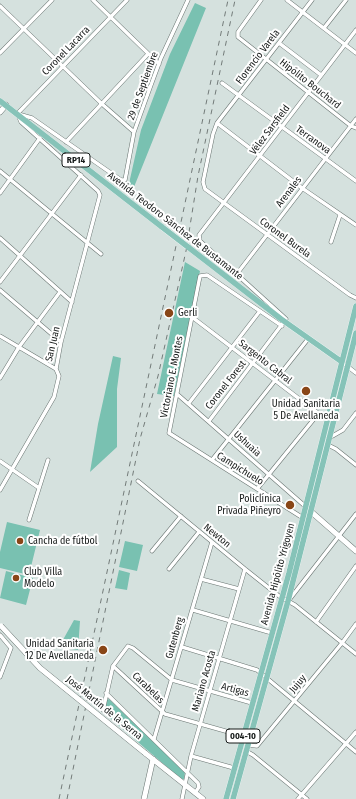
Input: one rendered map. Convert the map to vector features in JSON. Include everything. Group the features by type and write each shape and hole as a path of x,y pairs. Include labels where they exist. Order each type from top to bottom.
{"main road":[{"name":"Avenida Teodoro Sánchez de Bustamante","path":"0,101 188,247 283,324 342,362"},
{"name":"Avenida Hipólito Yrigoyen","path":"226,799 306,507 356,306"},
{"name":"Avenida Hipólito Yrigoyen","path":"233,799 288,601 356,333"}],"street":[{"path":"0,53 52,0"},
{"path":"93,0 159,64"},
{"name":"Coronel Lacarra","path":"18,114 127,0"},
{"name":"29 de Septiembre","path":"66,142 124,181 134,132 159,64 188,0"},
{"name":"Hipólito Bouchard","path":"261,0 237,34 266,59 351,126 356,128"},
{"path":"287,0 356,53"},
{"name":"Florencio Varela","path":"205,189 203,179 213,134 218,124 312,0"},
{"path":"324,28 346,0"},
{"path":"0,6 102,104 134,132"},
{"name":"Vélez Sarsfield","path":"236,275 199,240 199,235 356,30"},
{"path":"279,43 322,75"},
{"path":"18,114 32,118 66,142 148,54"},
{"name":"Terranova","path":"222,83 356,181"},
{"path":"0,112 6,105"},
{"path":"0,282 81,175 21,122 18,114"},
{"name":"Arenales","path":"236,275 356,119"},
{"path":"218,124 302,188 356,226"},
{"path":"0,193 40,138"},
{"path":"0,171 100,254"},
{"name":"San Juan","path":"0,490 52,400 59,376 56,369 62,342 99,199 98,191 81,175"},
{"name":"Coronel Burela","path":"205,189 356,298"},
{"path":"331,242 340,215"},
{"path":"0,238 72,302"},
{"name":"Victoriano E. Montes","path":"169,433 199,278 202,275 207,275 260,311"},
{"path":"189,403 260,311 283,324 286,317 236,275"},
{"path":"0,290 36,322 62,342"},
{"path":"1,376 18,347 60,292"},
{"name":"Sargento Cabral","path":"192,317 232,346 327,420"},
{"name":"Coronel Forest","path":"209,421 283,324"},
{"path":"0,336 56,369"},
{"path":"212,460 274,379 308,339"},
{"path":"342,362 356,373"},
{"name":"Ushuaia","path":"177,394 306,507"},
{"path":"257,489 318,414"},
{"path":"329,438 343,430 355,416"},
{"name":"Campichuelo","path":"169,433 303,518"},
{"path":"328,445 336,448 356,465"},
{"path":"29,520 48,460"},
{"path":"0,461 39,488"},
{"name":"Newton","path":"138,481 245,569 356,654"},
{"path":"306,507 356,551"},
{"path":"288,601 356,514"},
{"path":"152,551 181,516"},
{"path":"169,569 199,532"},
{"name":"Gutenberg","path":"154,739 212,542"},
{"path":"316,622 356,566"},
{"name":"Mariano Acosta","path":"182,799 191,756 245,569"},
{"path":"201,578 239,589"},
{"path":"193,610 272,633"},
{"name":"Jujuy","path":"248,745 252,747 257,746 356,624"},
{"name":"José Martín de la Serna","path":"1,625 40,668 203,799"},
{"path":"0,635 11,648 0,677"},
{"name":"Artigas","path":"113,666 126,648 130,646 172,680 252,703"},
{"path":"182,647 252,668 261,673 356,752"},
{"path":"103,710 113,666"},
{"name":"Carabelas","path":"113,666 162,712 243,736"},
{"name":"José Martín de la Serna","path":"106,693 188,772 198,785 195,793"},
{"path":"298,799 356,732"},
{"path":"246,751 253,754 308,799"},
{"path":"191,756 234,768"},
{"path":"144,799 151,757"}],"green space":[{"path":"195,3 206,8 132,192 129,188 130,179 141,130 170,54"},
{"path":"185,262 200,271 174,396 157,394"},
{"path":"113,356 121,358 117,389 117,447 90,472 98,424"},
{"name":"Cancha de fútbol","path":"7,522 40,530 29,575 0,568 0,552"},
{"path":"125,541 143,545 137,571 119,567"},
{"path":"119,570 130,573 127,590 115,588"},
{"path":"6,571 33,578 26,605 0,598"},
{"path":"74,620 80,621 78,650 59,647"},
{"path":"90,696 104,700 101,710 89,701"},
{"path":"109,699 185,772 184,779 181,779 104,713 107,700"}],"railway":[{"path":"59,799 228,0"},
{"path":"67,799 140,439 158,376 186,251 198,176 235,0"}],"place":[{"name":"Gerli","path":"169,313"},
{"name":"Unidad Sanitaria 5 De Avellaneda","path":"306,391"},
{"name":"Policlínica Privada Piñeyro","path":"290,505"},
{"name":"Cancha de fútbol","path":"20,541"},
{"name":"Club Villa Modelo","path":"16,578"},
{"name":"Unidad Sanitaria 12 De Avellaneda","path":"103,650"}]}
